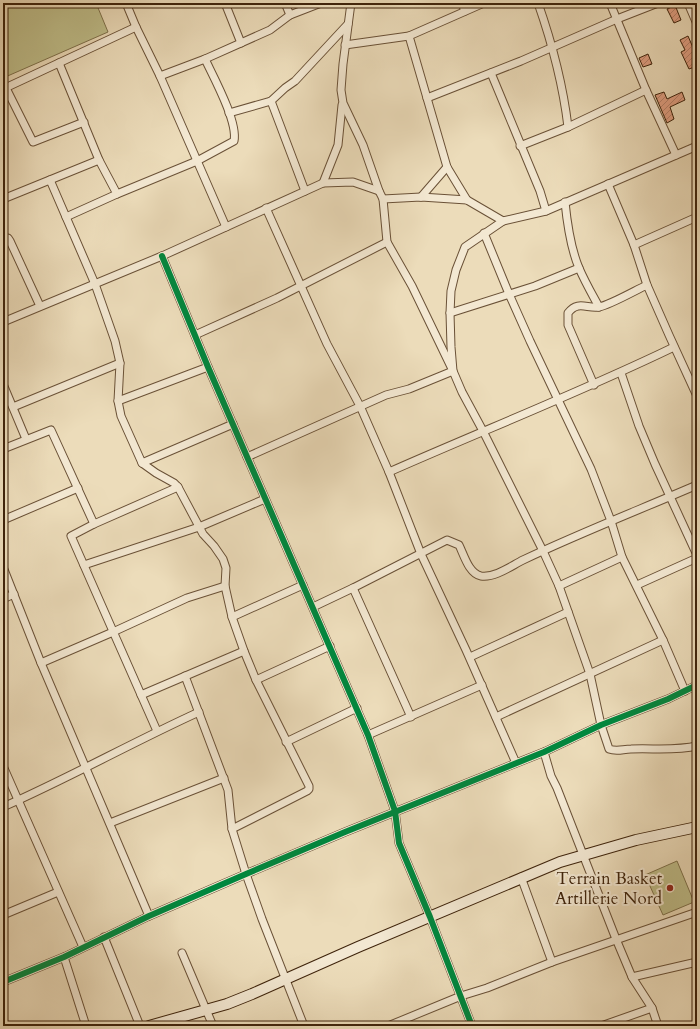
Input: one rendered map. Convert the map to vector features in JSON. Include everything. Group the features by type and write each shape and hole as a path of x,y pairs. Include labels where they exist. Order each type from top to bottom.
{"street":[{"path":"126,3 198,160 226,227"},
{"path":"224,3 240,43"},
{"path":"285,3 290,15"},
{"path":"160,76 205,59 270,30 290,15 321,3"},
{"path":"323,183 338,145 343,103 341,90 345,45 351,3"},
{"path":"462,3 465,12"},
{"path":"345,45 409,36 484,3"},
{"path":"538,3 553,48 565,104 568,127"},
{"path":"610,3 646,90 676,155"},
{"path":"427,98 553,48 617,19 658,3"},
{"path":"688,3 697,24"},
{"path":"229,113 270,101 285,88 295,82 348,24"},
{"path":"84,122 33,142 5,89 136,27"},
{"path":"409,36 447,167 467,200"},
{"path":"66,217 198,160 234,142 234,128 229,113 205,59"},
{"path":"59,63 99,160 117,194"},
{"path":"491,73 520,146 540,191 546,211"},
{"path":"520,146 568,127 646,90"},
{"path":"270,101 305,191"},
{"path":"343,103 364,145 383,199 387,242 412,286 462,392 483,431 559,586 590,674 601,725 610,749 614,751 630,749 681,749 697,746"},
{"path":"453,371 450,313 451,292 456,270 465,247 503,221 546,211 697,146"},
{"path":"3,199 99,160"},
{"path":"421,197 447,167"},
{"path":"50,180 95,284 115,341 120,363 118,401 121,416 142,463 178,487 199,527 223,559 227,574 225,586 232,617 244,651 256,680 309,786 309,789 232,829"},
{"path":"3,322 162,256 323,183 353,182 379,191"},
{"path":"608,184 634,245 648,285 674,347 695,387 697,396"},
{"path":"383,199 421,197 467,200 503,221"},
{"path":"565,202 566,218 573,252 579,268 599,307"},
{"path":"266,208 327,344 360,406 389,472 421,554 470,657 516,763"},
{"path":"634,245 697,217"},
{"path":"484,233 509,294 591,469 611,521 622,557 663,640 685,691"},
{"path":"3,239 8,238 10,241 40,306"},
{"path":"195,336 302,286 387,242"},
{"path":"162,256 208,367 368,735 396,811 399,843 430,917 472,1026"},
{"path":"450,313 535,286 579,268"},
{"path":"594,384 568,325 567,316 571,309 579,306 599,307 648,285"},
{"path":"389,472 621,373 674,347"},
{"path":"13,407 120,363"},
{"path":"118,401 208,367"},
{"path":"247,457 386,395 409,389 453,371"},
{"path":"621,373 639,426 697,557 637,585"},
{"path":"3,384 26,439"},
{"path":"142,463 233,424"},
{"path":"3,449 51,430 94,524"},
{"path":"313,607 354,588 447,540 459,545 471,570 480,576 491,576 543,551 697,485"},
{"path":"156,731 71,536 94,524 178,487"},
{"path":"3,520 78,488"},
{"path":"84,565 199,527 265,499"},
{"path":"559,586 622,557"},
{"path":"3,567 41,663 149,916"},
{"path":"232,617 303,585"},
{"path":"41,663 187,598 225,586"},
{"path":"354,588 411,716"},
{"path":"3,599 14,594"},
{"path":"470,657 568,612"},
{"path":"496,717 663,640"},
{"path":"256,680 330,646"},
{"path":"141,695 244,651"},
{"path":"185,676 224,778 230,799 232,829 246,874 269,938 304,1026"},
{"path":"368,735 482,685"},
{"path":"3,982 64,957 149,916 246,874 396,811 544,752 601,725 697,685"},
{"path":"286,742 357,708"},
{"path":"3,807 86,768 156,731 199,712"},
{"path":"544,752 551,776 632,978 652,1008 658,1026"},
{"path":"3,766 83,947"},
{"path":"110,823 224,778"},
{"path":"149,1026 227,1004 521,877 560,862 636,840 697,827"},
{"path":"521,877 552,962"},
{"path":"3,914 58,892"},
{"path":"388,1026 461,996 487,988 552,962 697,912"},
{"path":"104,937 140,1026"},
{"path":"182,953 213,1026"},
{"path":"64,957 86,1026"},
{"path":"632,978 697,962"},
{"path":"601,1026 652,1008"}],"shaded area":[{"path":"3,3 96,3 108,32 3,78"},
{"name":"Terrain Basket Artillerie Nord","path":"677,861 694,902 663,915 645,875"}],"building":[{"path":"675,5 681,20 674,23 667,9"},
{"path":"688,36 697,57 697,66 689,69 681,52 685,50 680,40"},
{"path":"648,54 652,64 643,67 639,58"},
{"path":"664,92 667,99 682,92 685,100 670,107 674,119 667,123 655,95"}],"cycle path":[{"path":"162,256 208,367 368,735 395,811 399,843 430,917 472,1026"},
{"path":"3,982 64,957 149,916 246,874 345,832 544,752 601,725 668,699 697,685"}],"place":[{"name":"Terrain Basket Artillerie Nord","path":"670,888"}]}
